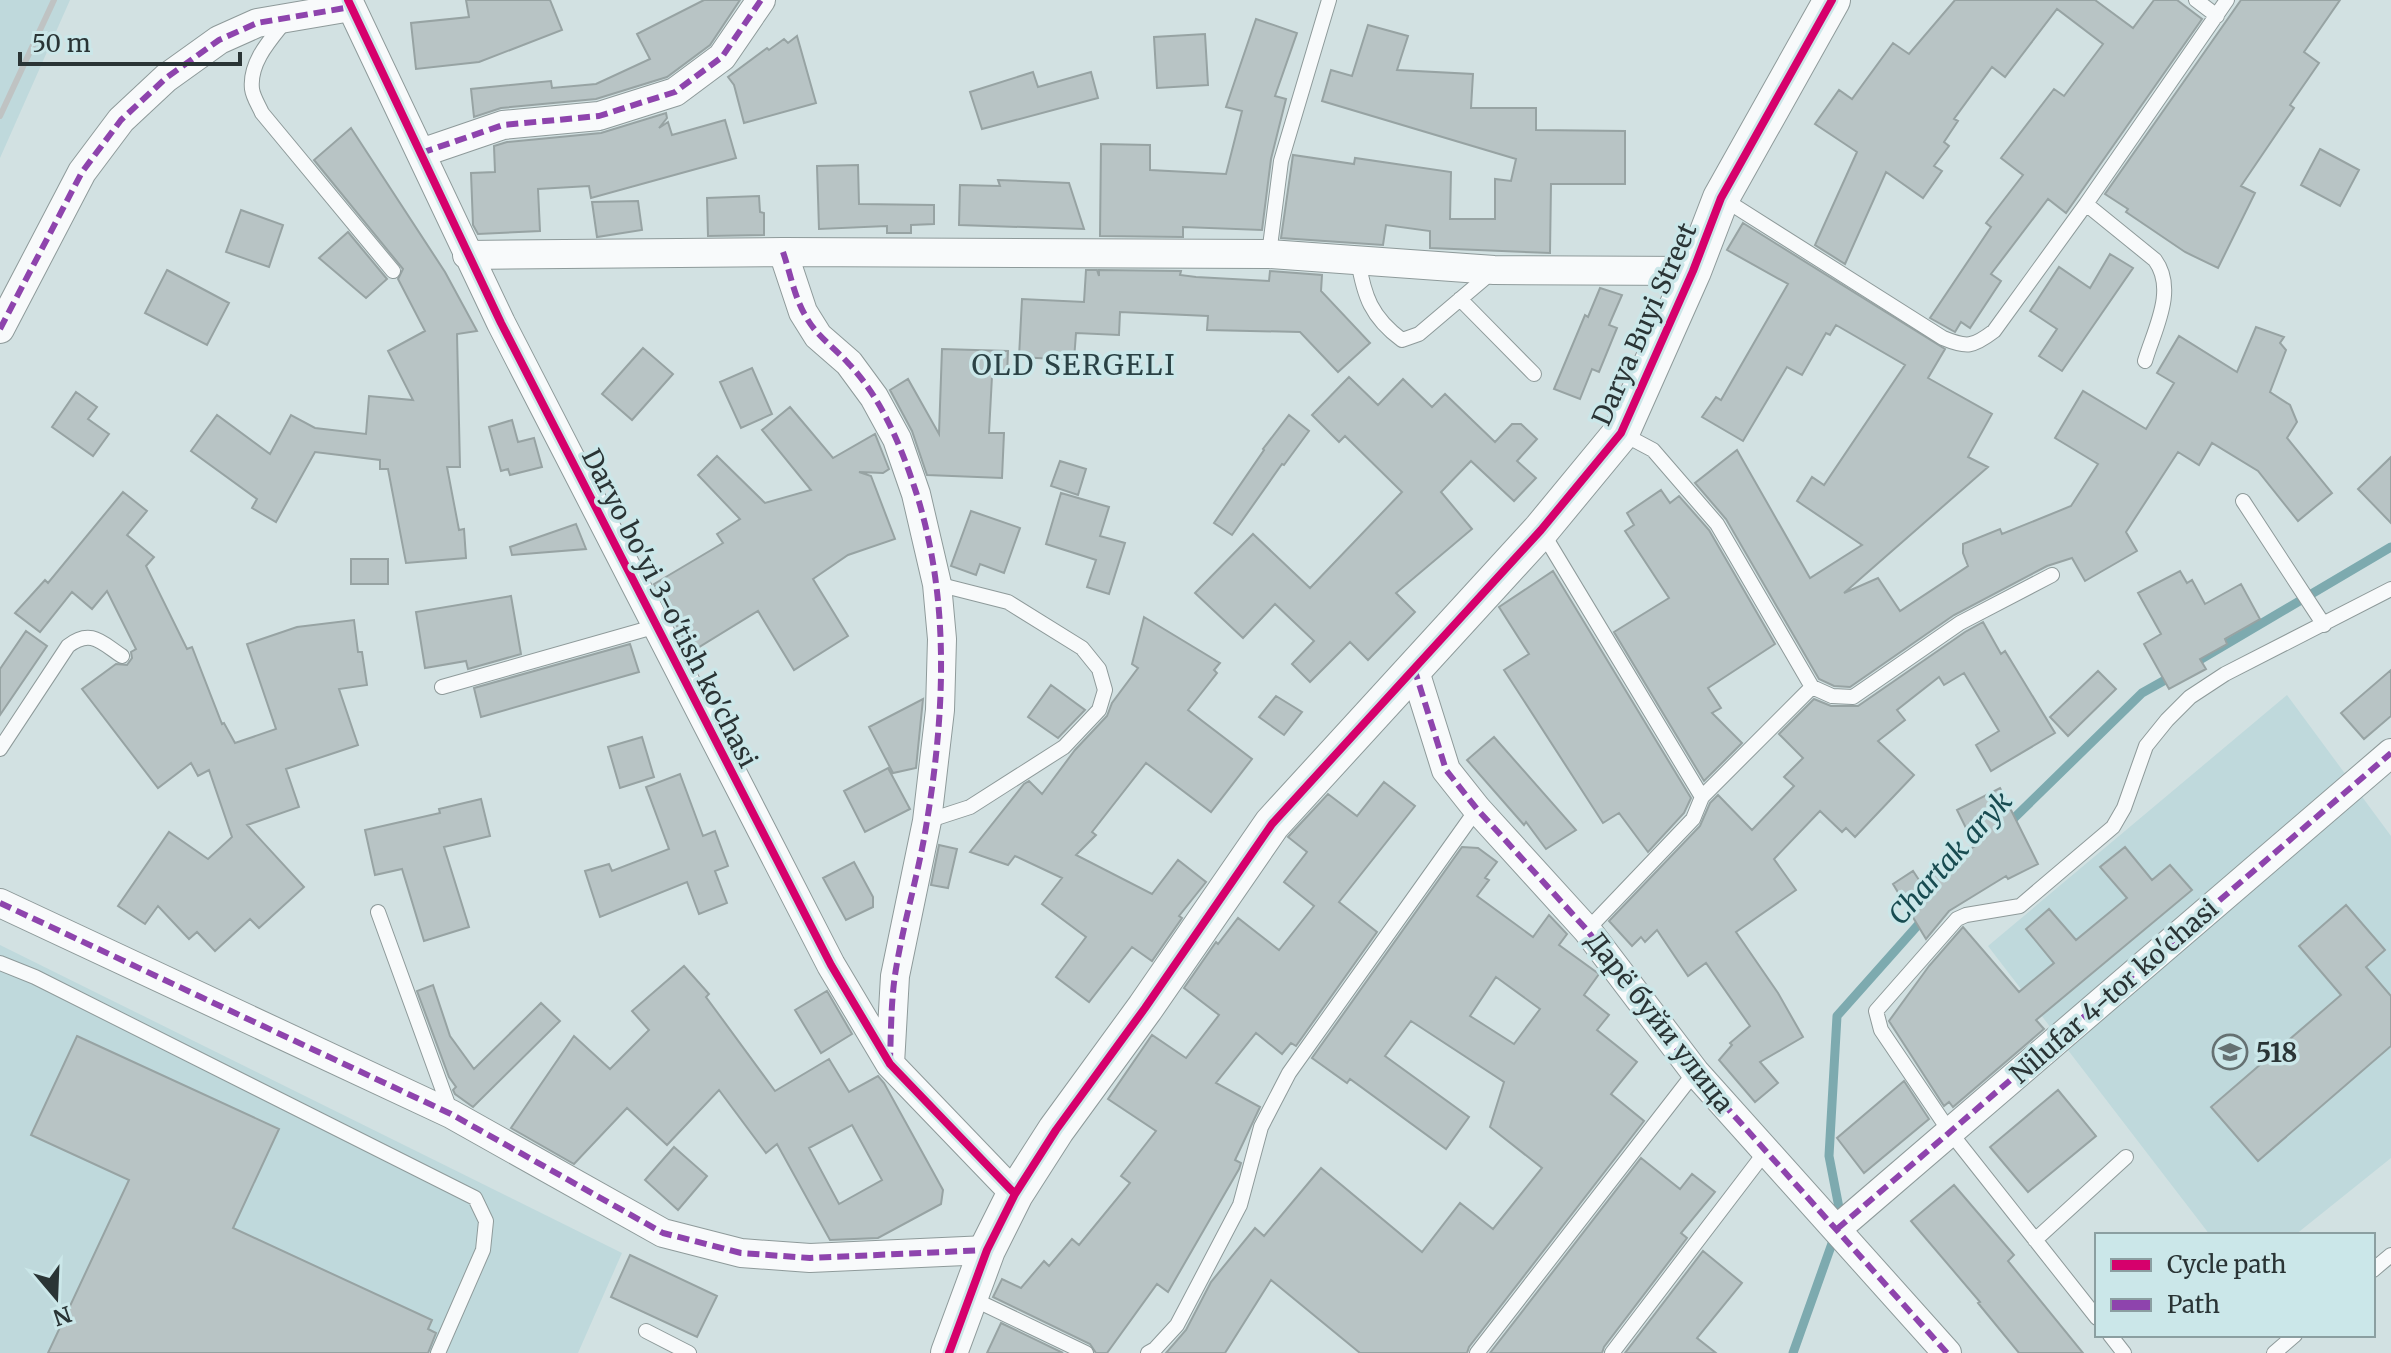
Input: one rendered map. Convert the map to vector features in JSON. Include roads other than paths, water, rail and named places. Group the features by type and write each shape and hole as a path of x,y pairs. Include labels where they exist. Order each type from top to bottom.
{"street":[{"path":"421,153 503,125 599,116 675,92 722,57 761,0"},
{"name":"Darya Buyi Street","path":"949,1353 987,1250 1015,1194 1056,1130 1272,824 1541,530 1621,433 1693,271 1721,198 1832,0"},
{"path":"0,329 82,172 121,120 166,78 219,40 257,23 350,3"},
{"name":"Daryo bo'yi 3-o'tish ko'chasi","path":"350,3 467,255 831,965 890,1064 1015,1194"},
{"path":"783,252 803,312 818,336 849,363 874,397 897,439 916,494 937,584 942,639 940,710 927,821 895,976 890,1064"},
{"path":"467,255 783,252 1269,254 1494,270 1693,271"},
{"name":"Дарё буйи улица","path":"1414,668 1446,770 1477,809 1587,930 1695,1072 1947,1353"},
{"name":"Nilufar 4-tor ko'chasi","path":"1837,1229 2391,753"},
{"path":"0,903 451,1114 663,1233 741,1253 810,1258 987,1250"}],"lane":[{"path":"1269,254 1281,161 1329,0"},
{"path":"2196,0 2217,16"},
{"path":"1721,198 1943,338 1963,346 1980,342 1994,331 2086,204 2227,0"},
{"path":"289,17 267,43 255,67 252,89 262,113 393,271"},
{"path":"2086,204 2161,268 2165,280 2164,298 2145,361"},
{"path":"1358,260 1365,299 1402,340 1419,334 1494,270"},
{"path":"1460,299 1534,374"},
{"path":"1621,433 1653,450 1717,524 1812,687 1832,696 1853,697 1960,623 2052,575"},
{"path":"2243,501 2324,625"},
{"path":"1541,530 1702,797"},
{"path":"927,821 970,807 1064,747 1099,710 1105,690 1099,669 1082,648 1008,602 937,584"},
{"path":"2095,1315 1950,1132 1881,1030 1876,1011 1957,919 2020,906 2113,827 2124,808 2146,746 2190,697 2225,674 2391,589"},
{"path":"442,687 657,626"},
{"path":"0,749 68,646 77,639 88,636 97,639 122,656"},
{"path":"1587,930 1693,819 1702,797 1812,687"},
{"path":"1148,1353 1177,1325 1240,1205 1261,1127 1289,1073 1477,809"},
{"path":"378,912 451,1114"},
{"path":"0,963 35,977 475,1198 486,1221 483,1250 438,1353"},
{"path":"1477,1353 1695,1072"},
{"path":"1612,1353 1766,1151"},
{"path":"2035,1240 2126,1157"},
{"path":"2375,1268 2391,1255"},
{"path":"970,1297 1086,1353"},
{"path":"646,1331 689,1353"},
{"path":"2112,1337 2124,1353"},
{"path":"2274,1353 2293,1337"}],"waterway":[{"name":"Chartak aryk","path":"2191,665 2391,547"},
{"name":"Chartak aryk","path":"2008,824 2142,693 2174,675"},
{"name":"Chartak aryk","path":"1841,1218 1829,1156 1837,1016 1926,916"},
{"name":"Chartak aryk","path":"1793,1353 1835,1235"}],"railway":[{"path":"0,116 54,0"}],"place":[{"name":"518","path":"2230,1052"}],"district":[{"name":"OLD SERGELI","path":"1074,365"}]}
